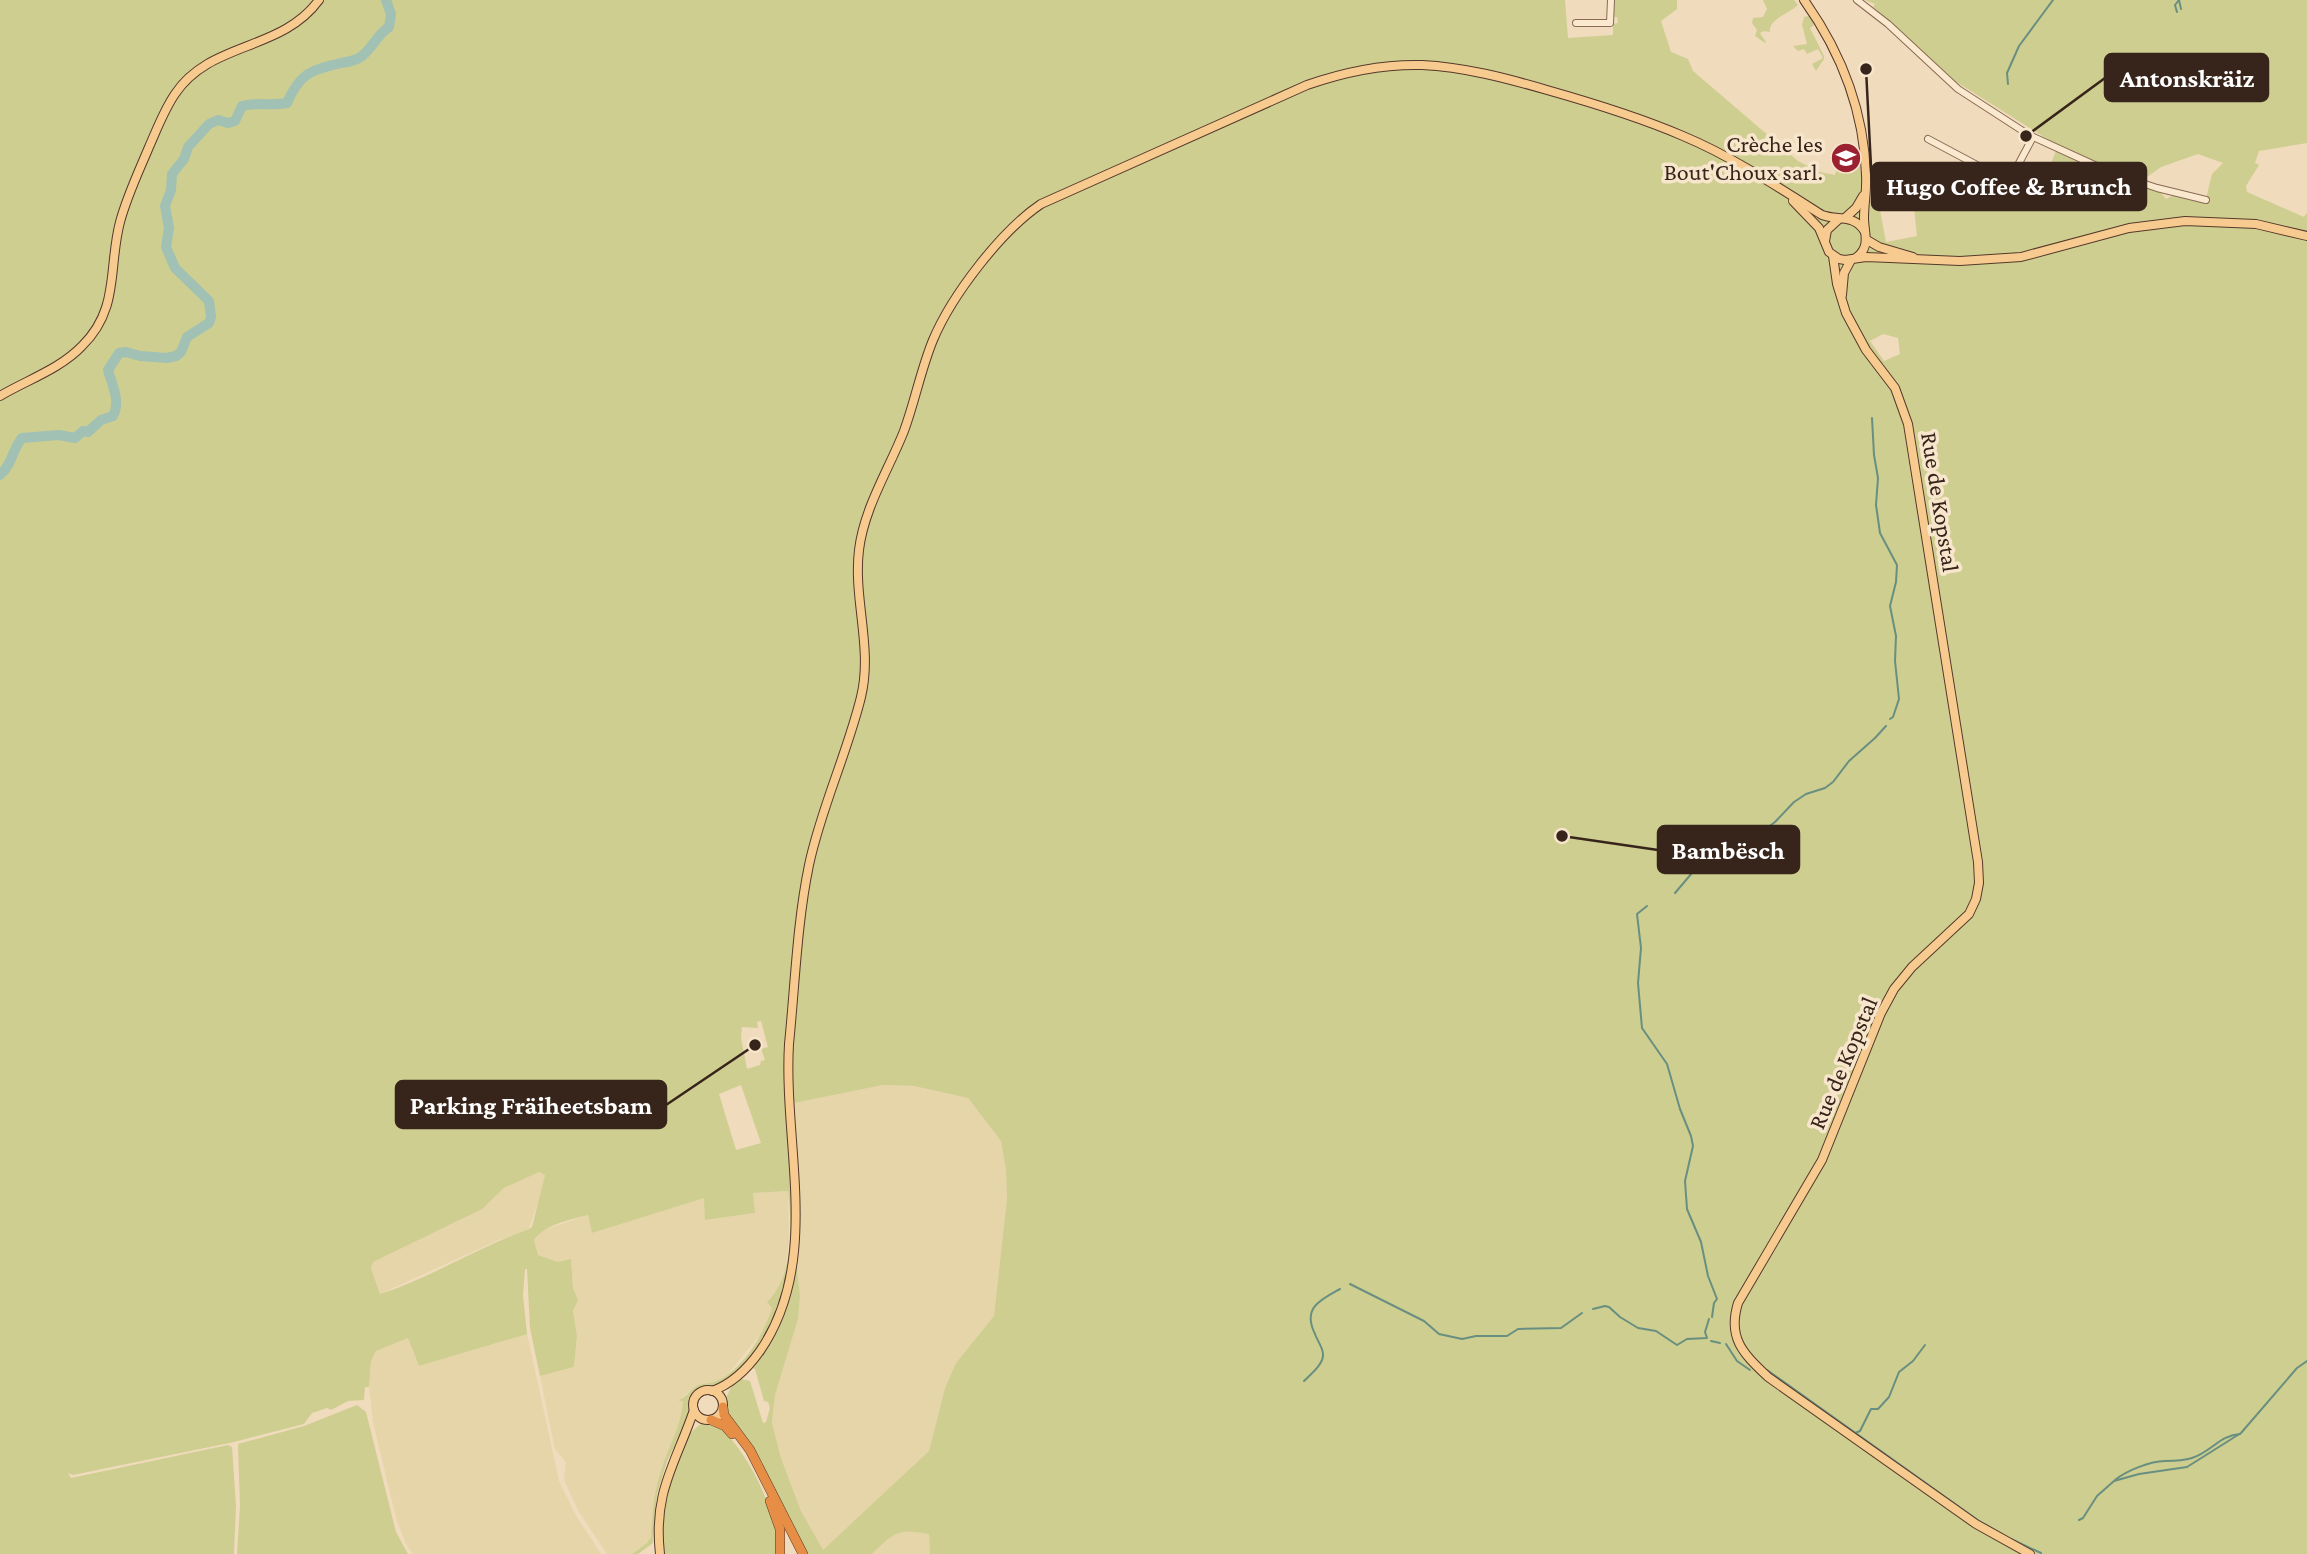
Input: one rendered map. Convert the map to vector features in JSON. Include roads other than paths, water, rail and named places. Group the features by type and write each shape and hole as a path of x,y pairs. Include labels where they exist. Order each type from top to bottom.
{"highway":[{"path":"722,1404 724,1415 750,1450 803,1554"},
{"path":"707,1419 725,1426 752,1464 773,1506 780,1529 780,1554"}],"main road":[{"path":"0,396 68,358 81,348 101,321 112,288 116,246 126,203 163,116 183,81 197,68 212,60 293,26 309,13 319,0"},
{"path":"1804,0 1830,41 1854,100 1865,156 1864,250 1854,258 1844,274 1841,298"},
{"path":"660,1554 661,1502 667,1474 694,1410 694,1401 699,1393 721,1388 736,1378 757,1355 776,1323 793,1268 794,1215 787,1083 789,1044 810,862 862,696 866,645 858,563 863,531 904,429 932,343 942,322 971,279 1024,216 1041,204 1278,96 1353,71 1403,65 1442,67 1488,74 1617,111 1685,136 1822,215 1857,222 1866,236 1879,247 1922,260"},
{"path":"1825,241 1827,230 1856,208 1865,193"},
{"path":"1786,194 1819,228 1829,252 1839,259 1961,261 2021,257 2129,228 2185,221 2256,224 2307,236"},
{"name":"Rue de Kopstal","path":"1833,256 1841,298 1853,328 1895,388 1908,424 1978,862 1979,883 1969,914 1912,967 1888,1001 1826,1151 1741,1297 1734,1314 1734,1332 1748,1358 1769,1377 1976,1524 2030,1554"},
{"path":"684,1436 707,1419 719,1415 736,1378"},
{"path":"712,1391 719,1395 722,1404"},
{"path":"694,1410 707,1419"}],"street":[{"path":"1576,23 1610,23 1611,0"},
{"path":"1857,0 1888,24 1958,89 2033,137 2112,173 2206,200"},
{"path":"1928,139 2005,180 2010,180 2033,137"}],"waterway":[{"path":"0,475 22,438 59,435 75,438 83,431 88,432 101,420 113,416 116,399 108,370 119,353 167,358 176,356 181,352 187,337 209,323 209,301 175,268 166,247 169,228 165,206 171,190 172,174 184,159 188,147 209,124 218,120 228,123 235,121 242,106 287,103 297,85 308,74 362,56 389,27 391,14 386,0"},
{"path":"2008,84 2007,73 2019,46 2053,0"},
{"path":"2179,0 2181,9"},
{"path":"2177,12 2175,5 2179,0"},
{"path":"1872,418 1880,533 1897,565 1890,606 1896,636 1895,661 1899,699 1890,719"},
{"path":"1675,893 1692,873 1722,850 1758,835 1794,802 1833,782 1849,761 1886,726"},
{"path":"1647,906 1637,914 1641,948 1638,983 1642,1028 1667,1064 1691,1136 1693,1146 1685,1181 1687,1209 1701,1242 1708,1276 1717,1299 1712,1317"},
{"path":"1350,1284 1424,1321 1439,1334 1462,1339 1507,1336 1518,1329 1561,1328 1582,1313"},
{"path":"1304,1381 1323,1358 1312,1325 1312,1311 1320,1301 1340,1289"},
{"path":"1593,1309 1609,1307 1638,1328 1656,1331 1677,1345 1687,1339 1707,1338 1705,1332 1709,1319"},
{"path":"1711,1341 1720,1343"},
{"path":"1726,1344 1737,1361 1750,1370"},
{"path":"1855,1433 1860,1431 1871,1409 1878,1409 1889,1397 1899,1372 1913,1361 1925,1345"},
{"path":"2079,1520 2097,1496 2114,1481 2139,1474 2187,1467 2241,1433 2297,1368 2307,1361"},
{"path":"1767,1370 1979,1521 2003,1535"},
{"path":"2115,1480 2145,1465 2192,1458 2221,1440 2240,1434"},
{"path":"2011,1539 2041,1553"}],"place":[{"name":"Hugo Coffee & Brunch","path":"1866,69"},
{"name":"Antonskräiz","path":"2026,136"},
{"name":"Crèche les Bout'Choux sarl.","path":"1846,158"},
{"name":"Bambësch","path":"1562,836"},
{"name":"Parking Fräiheetsbam","path":"755,1045"}]}
